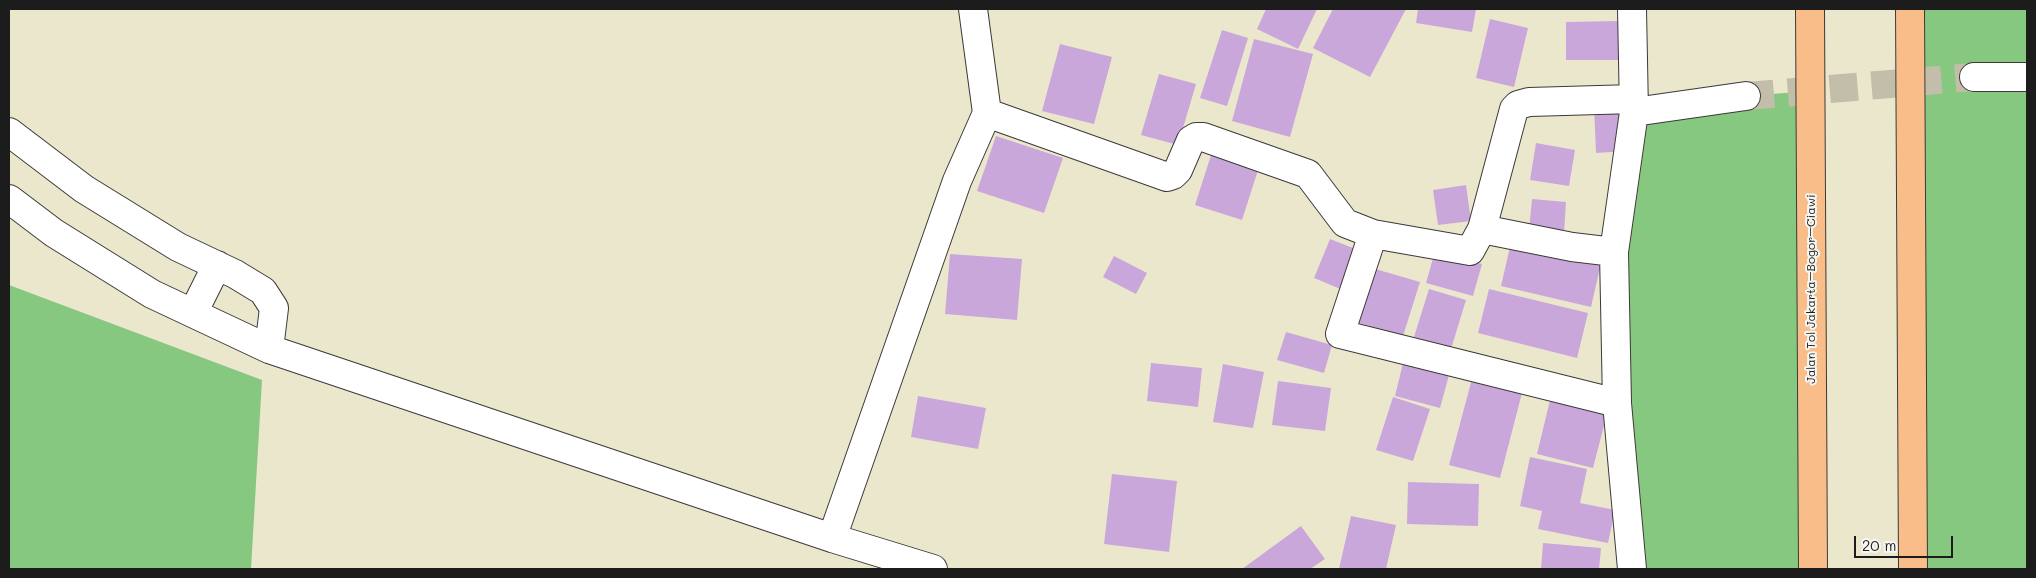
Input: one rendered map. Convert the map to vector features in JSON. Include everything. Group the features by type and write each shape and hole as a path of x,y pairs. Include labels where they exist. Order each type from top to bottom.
{"highway":[{"name":"Jalan Tol Jakarta–Bogor–Ciawi","path":"1810,9 1813,569"},
{"path":"1910,9 1913,569"}],"street":[{"path":"832,538 957,181 987,113 973,9"},
{"path":"1632,9 1634,106 1614,252 1618,402 1632,569"},
{"path":"1974,77 2027,77"},
{"path":"987,113 1167,176 1174,175 1178,170 1193,138 1204,137 1308,174 1345,223 1373,234 1470,251 1482,229 1514,109 1518,105 1530,102 1634,106 1746,96"},
{"path":"9,132 84,189 178,247 235,274 264,291 274,308 269,349"},
{"path":"9,199 54,233 152,294 269,349 832,538 933,569"},
{"path":"1482,229 1572,247 1614,252"},
{"path":"1373,234 1340,334 1618,402"},
{"path":"193,313 217,265"}],"green space":[{"path":"1910,9 2027,9 2027,569 1912,569"},
{"path":"1810,91 1813,569 1636,569 1614,252 1634,112 1746,96"},
{"path":"9,285 262,380 251,569 9,569"}],"building":[{"path":"1266,9 1317,9 1298,49 1257,29"},
{"path":"1333,9 1406,9 1370,77 1313,48"},
{"path":"1418,9 1476,9 1472,32 1416,23"},
{"path":"1490,19 1528,28 1514,87 1476,78"},
{"path":"1619,21 1619,60 1566,60 1566,22"},
{"path":"1222,30 1248,38 1227,106 1200,98"},
{"path":"1254,39 1313,54 1290,137 1232,121"},
{"path":"1060,44 1112,57 1094,124 1042,111"},
{"path":"1159,74 1196,84 1178,145 1141,135"},
{"path":"1625,104 1628,151 1596,153 1594,105"},
{"path":"996,136 1063,158 1044,213 977,191"},
{"path":"1536,143 1575,150 1569,186 1530,180"},
{"path":"1213,149 1260,164 1242,220 1195,205"},
{"path":"1466,185 1471,221 1438,225 1433,190"},
{"path":"1532,199 1566,202 1564,233 1529,230"},
{"path":"1512,238 1602,259 1591,307 1501,286"},
{"path":"1330,239 1366,253 1350,293 1314,278"},
{"path":"1435,251 1482,264 1473,296 1426,283"},
{"path":"950,254 1022,259 1017,320 945,314"},
{"path":"1114,256 1147,273 1136,294 1103,277"},
{"path":"1372,268 1420,282 1403,336 1356,322"},
{"path":"1429,289 1466,300 1451,349 1414,337"},
{"path":"1489,289 1588,313 1577,358 1478,333"},
{"path":"1286,332 1332,345 1324,373 1277,360"},
{"path":"1151,363 1202,368 1198,407 1147,401"},
{"path":"1403,363 1449,375 1440,408 1395,396"},
{"path":"1223,364 1264,372 1253,428 1213,422"},
{"path":"1473,375 1523,389 1500,478 1449,465"},
{"path":"1278,381 1331,388 1325,431 1272,425"},
{"path":"918,396 986,408 978,449 911,437"},
{"path":"1551,396 1608,410 1593,468 1537,454"},
{"path":"1393,397 1430,409 1413,461 1376,450"},
{"path":"1530,457 1587,469 1580,503 1615,510 1608,543 1538,529 1542,511 1520,506"},
{"path":"1112,474 1177,481 1169,552 1104,544"},
{"path":"1408,482 1479,484 1478,526 1407,524"},
{"path":"1351,516 1396,525 1386,569 1339,569"},
{"path":"1301,526 1325,559 1310,569 1242,569"},
{"path":"1543,543 1601,548 1599,569 1541,569"}],"tunnel":[{"path":"1746,96 1974,77"}]}
